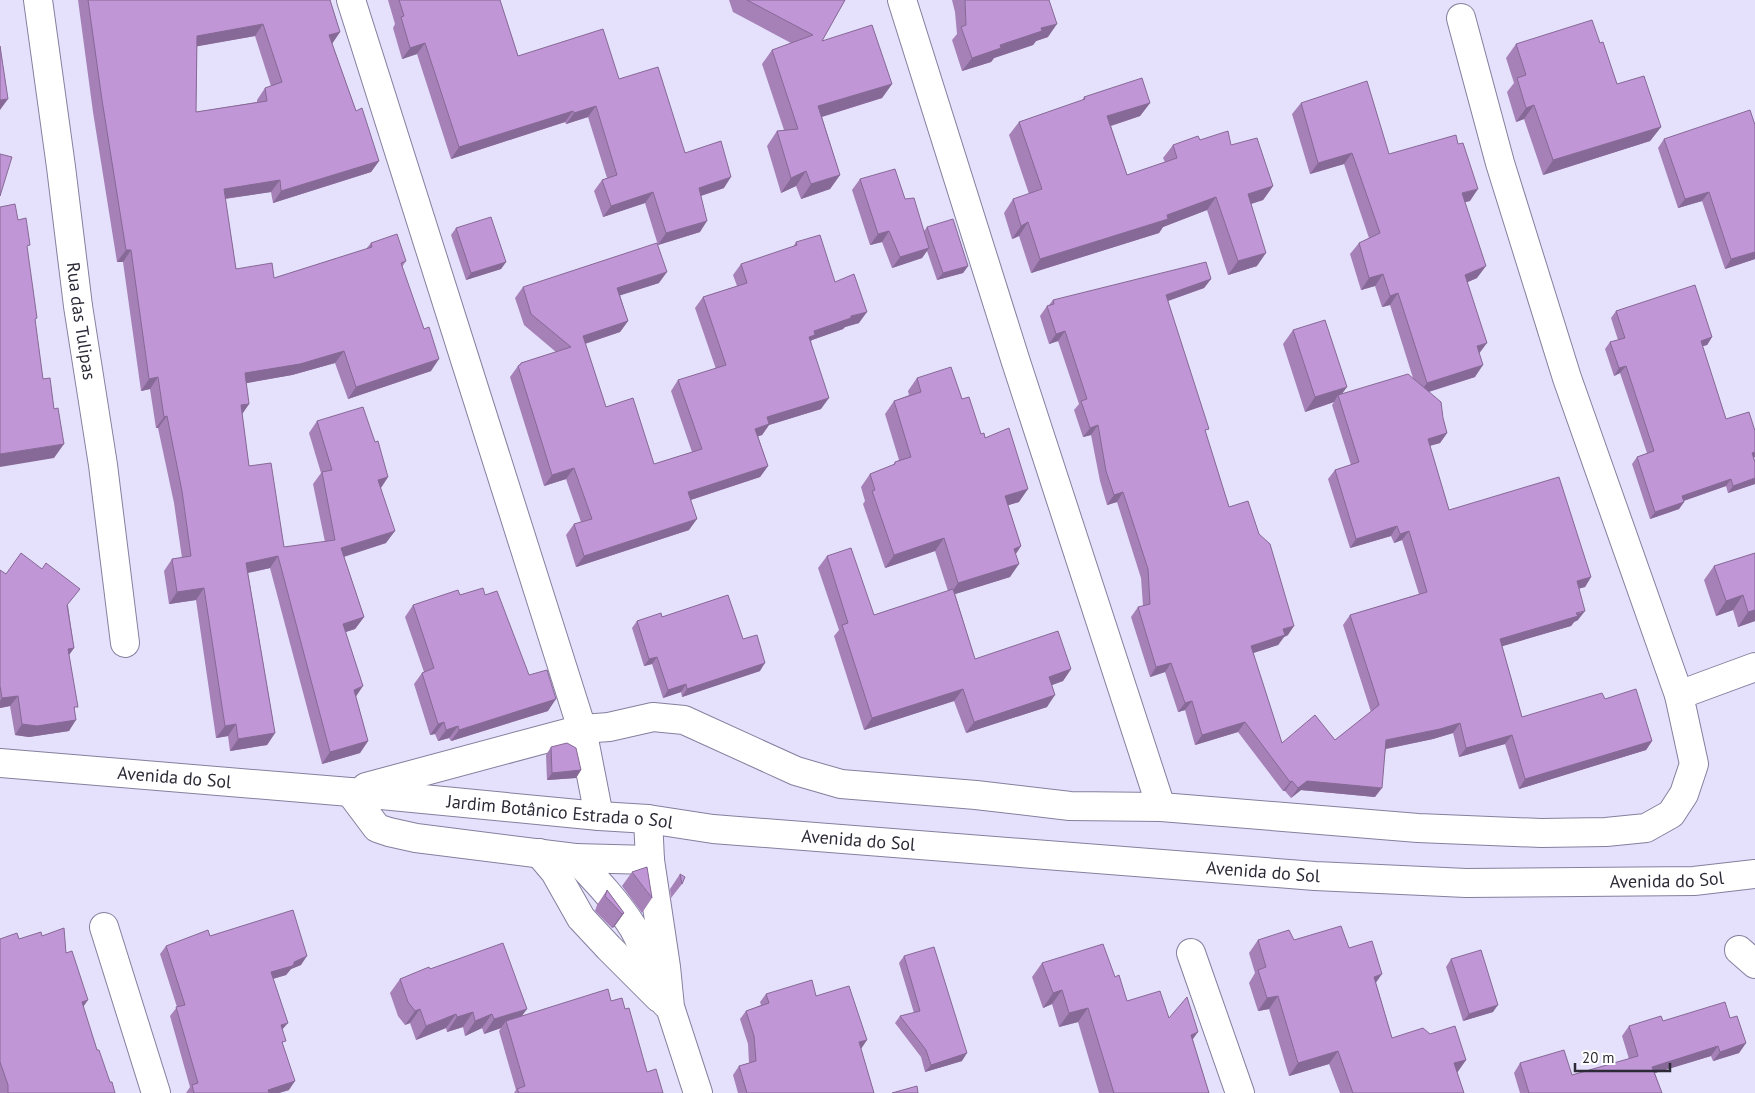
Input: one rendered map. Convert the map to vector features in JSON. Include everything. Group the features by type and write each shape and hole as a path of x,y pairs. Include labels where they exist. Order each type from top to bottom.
{"street":[{"name":"Rua das Tulipas","path":"38,0 62,167 78,306 103,465 125,642"},
{"path":"351,0 582,729 598,816"},
{"path":"902,0 1015,359 1161,807"},
{"path":"650,860 575,858 416,838 389,832 377,828 350,792 582,729 609,727 653,717 684,720 796,771 841,784 976,795 1070,806 1161,807 1418,828 1541,833 1606,832 1646,828 1671,814 1684,794 1694,764 1679,694 1566,378 1500,163 1461,18"},
{"path":"1679,694 1755,667"},
{"name":"Avenida do Sol","path":"0,763 350,792"},
{"name":"Jardim Botânico Estrada o Sol","path":"350,792 598,816 648,819 713,829 770,833"},
{"path":"648,819 650,860 662,937 668,1005"},
{"name":"Avenida do Sol","path":"770,833 1315,876 1456,882 1694,881 1755,874"},
{"path":"539,853 554,872 581,918 668,1005"},
{"path":"575,858 619,908 634,930 668,1005 698,1093"},
{"path":"104,927 156,1093"},
{"path":"1191,953 1240,1093"}],"building":[{"path":"88,0 330,0 340,32 329,35 356,111 362,108 379,161 281,191 280,180 224,189 236,269 272,263 274,278 372,247 371,243 397,234 406,261 401,263 424,329 429,327 439,359 356,387 344,351 300,364 245,373 249,404 241,405 249,466 271,463 284,547 335,540 322,472 332,470 317,421 363,407 375,442 378,441 388,477 378,480 395,531 341,548 364,617 343,624 363,686 354,690 368,741 330,752 278,556 246,563 275,733 238,739 236,724 225,726 204,588 177,592 172,559 191,556 182,491 167,416 164,417 158,377 149,379 131,250 126,250","holes":["263,24 282,82 265,88 267,101 196,112 197,36"]},
{"path":"399,0 500,0 518,56 603,29 619,79 658,67 685,153 721,141 731,177 699,188 707,221 666,233 653,192 611,206 602,180 617,175 596,106 574,113 573,111 459,147 425,43 410,48 401,17 404,16"},
{"path":"747,0 845,0 822,41 872,25 892,84 818,106 840,175 811,184 806,171 791,178 777,131 798,129 772,50 813,35"},
{"path":"965,0 1049,0 1057,24 1041,28 1042,31 1000,45 1001,48 972,58 961,27 966,25"},
{"path":"1592,20 1600,43 1603,42 1617,84 1644,76 1661,127 1553,160 1534,105 1526,108 1517,78 1526,75 1516,44"},
{"path":"0,46 8,99 0,100"},
{"path":"1142,78 1150,103 1107,116 1127,175 1177,158 1173,145 1198,136 1200,140 1228,131 1231,145 1257,138 1273,186 1248,194 1266,253 1238,261 1216,197 1167,215 1168,219 1040,259 1028,222 1021,226 1013,199 1042,189 1019,122 1085,99 1084,97"},
{"path":"1367,81 1389,154 1456,135 1458,144 1463,143 1478,189 1462,193 1486,266 1465,275 1487,343 1477,346 1483,365 1427,383 1398,293 1390,296 1383,274 1369,278 1359,243 1380,233 1352,153 1318,163 1301,103"},
{"path":"1750,110 1755,125 1755,252 1731,259 1709,192 1685,199 1664,139"},
{"path":"0,154 12,157 0,196"},
{"path":"895,169 905,199 914,198 929,248 900,257 889,231 878,234 860,179"},
{"path":"15,204 18,220 26,218 30,245 27,246 43,379 50,378 54,409 58,408 64,444 0,454 0,207"},
{"path":"491,217 506,262 471,273 456,228"},
{"path":"953,219 968,266 943,273 927,227"},
{"path":"820,235 835,282 854,274 867,312 851,316 851,318 814,331 815,335 809,337 829,398 767,417 769,424 755,429 768,466 688,492 697,519 584,556 574,524 592,519 574,468 552,475 518,366 521,363 571,347 531,314 523,287 657,243 667,272 617,288 628,321 583,336 606,407 633,398 654,464 702,449 678,380 726,365 703,297 747,283 741,264 797,245 796,242"},
{"path":"1206,262 1211,279 1166,295 1209,429 1205,430 1229,507 1248,501 1259,534 1270,544 1294,626 1283,629 1285,635 1251,646 1282,743 1315,715 1335,740 1379,705 1350,615 1427,592 1409,531 1400,534 1397,526 1356,539 1335,470 1359,462 1338,395 1408,374 1441,402 1447,433 1428,439 1449,510 1559,477 1591,577 1577,581 1585,611 1576,613 1578,616 1500,639 1522,717 1602,693 1605,699 1636,689 1652,741 1525,779 1512,735 1466,748 1460,723 1386,740 1382,788 1307,781 1298,788 1292,781 1290,782 1245,722 1202,735 1192,701 1185,703 1171,663 1156,667 1138,607 1150,604 1148,569 1123,492 1114,495 1106,471 1098,425 1090,428 1081,401 1087,399 1065,331 1056,334 1047,306 1054,304 1053,300"},
{"path":"1695,285 1712,337 1701,341 1726,419 1749,412 1755,431 1755,452 1752,453 1755,462 1755,478 1733,486 1731,479 1682,496 1684,502 1655,512 1637,457 1654,451 1626,366 1619,368 1610,342 1625,338 1616,311"},
{"path":"1325,320 1347,387 1315,397 1293,330"},
{"path":"951,367 962,399 969,397 981,434 984,433 985,438 1009,428 1028,489 1005,496 1021,546 1014,549 1019,564 958,583 944,538 894,555 872,491 875,490 870,474 895,464 895,462 911,457 894,401 921,392 917,378"},
{"path":"851,548 874,615 953,589 975,659 1058,631 1071,669 1049,677 1055,695 974,722 963,689 872,718 842,625 848,623 827,556"},
{"path":"21,553 42,569 46,563 80,589 67,605 74,648 68,649 78,707 74,707 76,720 37,726 22,724 18,696 2,698 0,686 0,570 6,574"},
{"path":"1755,553 1755,610 1748,612 1743,595 1726,601 1714,566"},
{"path":"483,588 485,595 497,591 529,675 547,670 556,699 459,730 458,726 446,730 444,722 438,724 422,673 434,668 413,605 458,590 460,595"},
{"path":"728,595 743,639 757,635 765,663 687,689 686,684 668,690 657,657 649,659 637,621 661,613 662,617"},
{"path":"567,743 576,748 581,770 552,773 551,747"},
{"path":"647,867 652,898 632,872"},
{"path":"680,874 685,877 682,884"},
{"path":"607,890 624,913 622,914 605,896"},
{"path":"293,910 307,956 294,962 292,966 271,972 288,1023 281,1025 286,1041 282,1042 295,1081 268,1090 269,1093 194,1093 192,1085 198,1083 176,1007 185,1005 166,946 208,930 210,936"},
{"path":"1341,926 1349,948 1372,941 1382,974 1374,977 1392,1038 1423,1028 1430,1034 1455,1026 1466,1060 1454,1063 1464,1093 1353,1093 1338,1051 1298,1063 1278,996 1267,998 1258,970 1266,967 1258,940 1289,930 1294,940"},
{"path":"64,928 66,953 72,951 88,1000 82,1002 97,1050 99,1050 115,1093 8,1093 8,1085 0,1062 0,939 17,933 19,939 41,932 42,936"},
{"path":"503,943 527,1009 494,1019 492,1014 475,1021 473,1012 457,1017 456,1014 426,1026 420,1009 415,1011 408,1002 400,979 429,967 430,969"},
{"path":"1103,944 1115,977 1119,975 1127,1001 1160,991 1169,1018 1187,997 1198,1032 1191,1035 1209,1093 1114,1093 1088,1008 1069,1013 1062,990 1053,993 1042,963"},
{"path":"934,947 967,1053 931,1065 926,1050 900,1016 920,1011 904,956"},
{"path":"1481,950 1498,1005 1469,1014 1451,959"},
{"path":"812,980 816,996 849,986 867,1040 859,1042 874,1093 747,1093 739,1066 756,1061 754,1036 746,1011 769,1003 766,994"},
{"path":"608,989 611,1001 622,998 625,1009 629,1008 647,1072 656,1069 663,1093 519,1093 517,1089 525,1086 506,1021"},
{"path":"1725,1002 1730,1018 1737,1016 1746,1043 1720,1052 1718,1046 1652,1067 1662,1093 1529,1093 1520,1063 1564,1050 1572,1075 1638,1056 1629,1026 1661,1016 1663,1021"},
{"path":"917,1086 918,1093 892,1093"}]}
